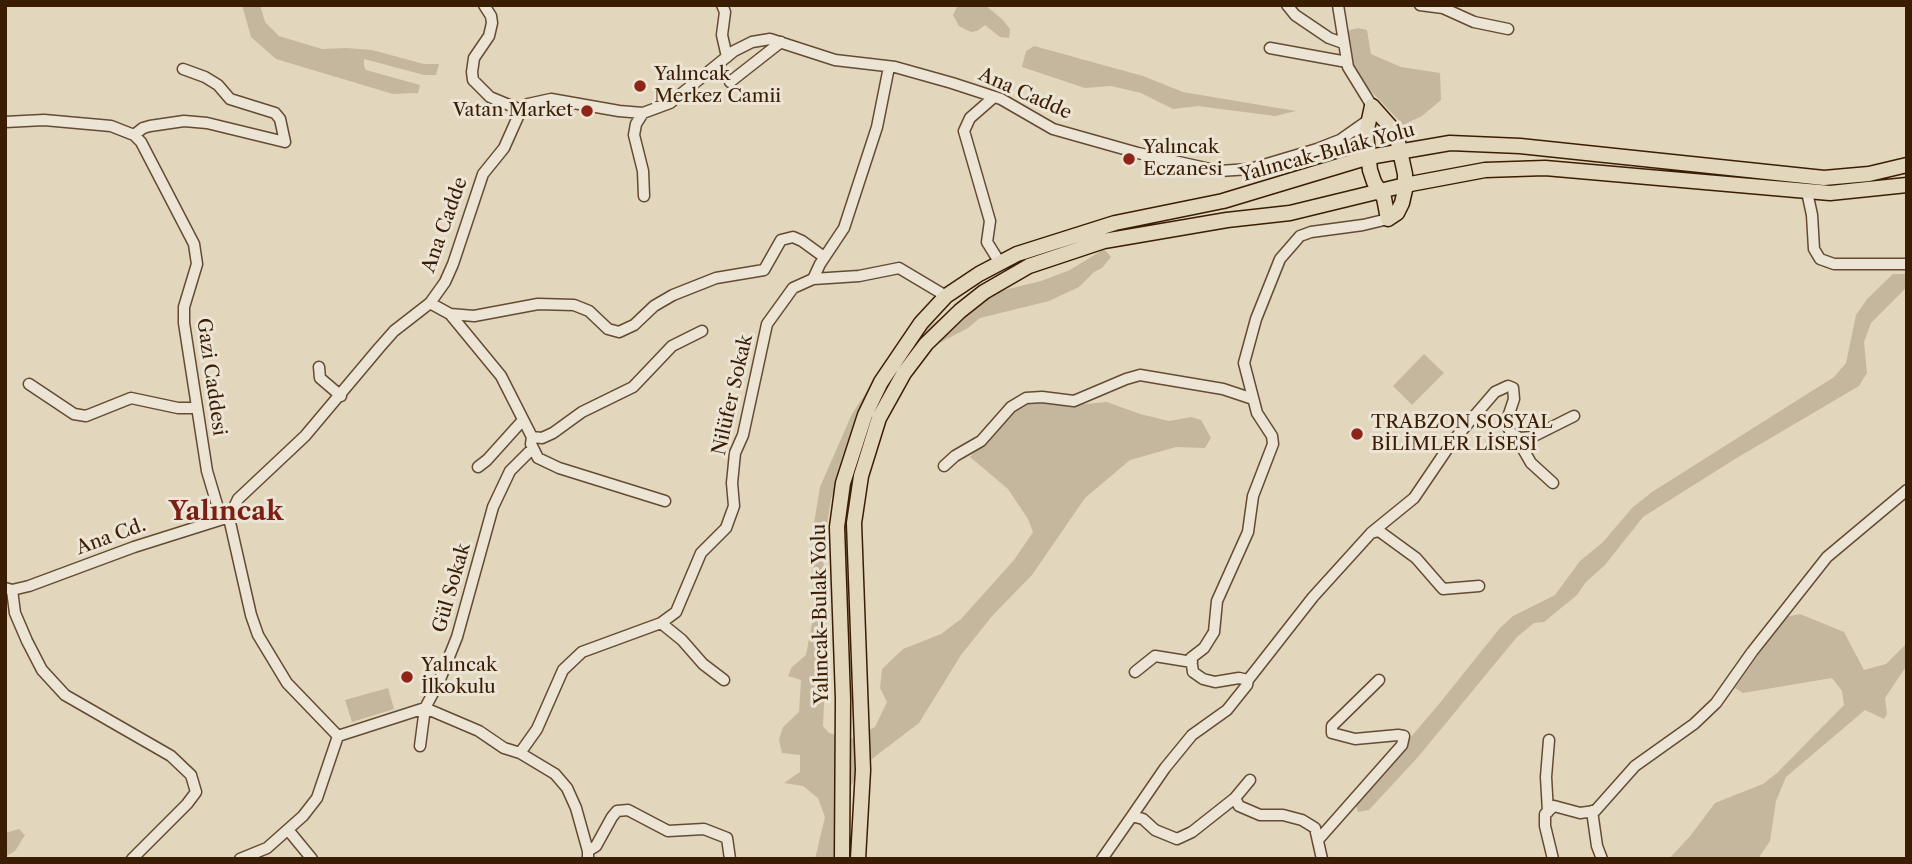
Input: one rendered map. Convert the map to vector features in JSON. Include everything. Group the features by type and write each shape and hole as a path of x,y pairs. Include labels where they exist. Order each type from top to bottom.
{"main road":[{"path":"1372,106 1396,133 1404,168 1405,185 1399,208 1388,219 1388,210 1381,192 1371,177 1366,134 1372,106"},
{"name":"Yalıncak-Bulak Yolu","path":"842,859 842,699 837,527 843,483 865,415 881,382 921,323 946,296 1000,263 1048,242 1104,226 1223,201 1399,150 1465,142 1824,178 1869,174 1907,165"},
{"name":"Yalıncak-Bulak Yolu","path":"858,859 863,770 853,523 861,475 878,418 904,373 926,344 984,292 1029,266 1104,242 1227,220 1290,213 1405,185 1485,170 1545,167 1830,193 1907,185"}],"street":[{"path":"484,5 492,23 489,36 474,58 474,80 490,97 521,110"},
{"path":"722,5 726,12 722,35 727,57"},
{"path":"1287,5 1295,15 1329,38 1343,43"},
{"path":"1338,5 1347,62 1372,106"},
{"path":"1420,5 1443,8 1474,22 1508,29"},
{"name":"Ana Cadde","path":"225,518 238,499 305,436 394,331 430,303 445,282 453,264 483,174 504,148 521,110 541,99 643,113 670,103 727,57 752,42 770,39 835,60 889,66 994,97 1053,129 1219,171 1241,171 1331,144 1367,121"},
{"path":"730,82 781,42"},
{"path":"1270,48 1347,62"},
{"name":"Nilüfer Sokak","path":"520,753 537,729 563,670 582,652 661,623 676,612 701,553 726,528 732,517 732,483 736,453 743,435 767,324 793,288 813,279 844,228 877,127 889,66"},
{"path":"5,122 44,120 111,126 134,135 150,126 184,121 207,123 285,142 280,119 275,113 230,99 218,85 183,69"},
{"path":"994,97 970,118 964,131 990,221 987,242 1000,263"},
{"path":"643,113 636,124 634,135 643,171 644,195"},
{"name":"Gazi Caddesi","path":"134,135 141,142 194,244 197,264 184,307 184,323 207,471 225,518"},
{"path":"1807,192 1812,215 1814,248 1820,259 1834,264 1907,264"},
{"path":"1248,680 1239,678 1215,682 1203,679 1193,672 1191,658 1204,648 1214,632 1217,601 1248,532 1253,496 1273,444 1272,436 1257,413 1244,363 1256,319 1280,258 1300,236 1388,219"},
{"path":"450,314 474,316 538,304 574,305 589,311 608,329 618,332 634,325 654,306 673,295 716,278 764,270 781,240 793,237 824,257"},
{"path":"813,279 859,276 899,268 946,296"},
{"path":"430,303 450,314 501,376 538,458 559,468 666,501"},
{"path":"532,442 553,433 582,412 634,387 672,346 702,331"},
{"path":"319,367 320,378 341,396"},
{"path":"944,466 955,456 981,441 1011,407 1026,398 1074,401 1140,375 1223,389 1253,399"},
{"path":"29,384 74,414 86,416 131,398 178,408 197,408"},
{"path":"1102,859 1171,760 1192,735 1227,710 1313,597 1371,533 1414,498 1452,442 1494,392 1508,386 1513,388 1514,399 1506,423 1511,433 1520,438 1532,437 1574,416"},
{"path":"478,467 523,420"},
{"path":"1520,438 1520,444 1531,463 1553,483"},
{"name":"Gül Sokak","path":"420,746 425,708 457,637 493,507 510,471 532,442"},
{"path":"1553,859 1545,814 1554,806 1580,813 1592,811 1610,796 1635,766 1694,724 1716,703 1752,652 1827,557 1907,490"},
{"path":"225,518 232,533 251,615 263,643 286,683 338,736"},
{"name":"Ana Cd.","path":"9,589 225,518"},
{"path":"1371,533 1380,531 1416,558 1443,589 1479,586"},
{"path":"9,589 15,613 42,670 65,695 171,756 191,775 196,792 132,859"},
{"path":"661,623 682,640 703,664 724,680"},
{"path":"1135,672 1155,656 1192,663"},
{"path":"1318,840 1402,745 1404,736 1355,739 1332,733 1332,726 1379,680"},
{"path":"338,736 425,708 479,731 504,748 520,753 555,774 567,788 588,855"},
{"path":"240,859 267,848 289,831 317,798 338,736"},
{"path":"1548,812 1546,777 1549,740"},
{"path":"1132,816 1143,819 1155,830 1177,839 1192,832 1235,798 1250,780"},
{"path":"1235,798 1239,806 1260,815 1283,815 1301,820 1315,828 1322,859"},
{"path":"588,855 617,811 628,810 668,831 704,829 727,838 730,859"},
{"path":"1592,811 1597,846 1602,859"},
{"path":"289,831 312,859"}],"shaded area":[{"path":"242,5 260,5 265,22 279,36 322,49 372,50 424,64 439,64 436,75 424,75 364,59 366,70 420,85 418,93 393,94 276,59 251,37"},
{"path":"958,5 985,5 1010,29 1009,38 1000,37 985,25 971,32 959,26 953,15"},
{"path":"1350,30 1367,30 1371,54 1401,67 1440,73 1441,100 1422,116 1403,125 1364,84 1355,69 1344,37"},
{"path":"1034,46 1143,76 1183,92 1296,111 1275,116 1198,106 1173,109 1141,93 1111,86 1085,88 1022,67 1026,51"},
{"path":"1104,249 1111,257 1079,287 1049,301 980,318 968,328 932,347 882,404 846,460 831,499 823,549 827,636 823,726 829,733 851,739 875,727 887,702 880,688 882,669 903,649 941,634 961,619 1014,560 1033,532 1028,519 1008,489 970,457 1013,409 1028,402 1073,405 1107,402 1169,421 1191,417 1201,420 1211,438 1205,448 1176,447 1130,460 1085,498 1032,575 993,615 961,655 919,723 860,768 849,790 842,859 815,859 825,817 818,798 803,786 784,783 800,772 800,755 782,753 779,740 783,727 799,712 801,680 788,676 792,667 806,655 813,618 812,535 820,487 852,414 882,368 908,342 956,307 992,293 1041,281 1070,270"},
{"path":"1893,274 1907,274 1907,287 1871,323 1864,342 1867,373 1859,386 1643,517 1577,595 1544,622 1534,623 1517,637 1418,757 1369,810 1358,812 1356,805 1362,794 1500,628 1513,616 1555,595 1580,561 1603,542 1632,508 1652,492 1834,377 1846,363 1856,315 1867,299"},
{"path":"1424,354 1444,373 1412,405 1393,386"},
{"path":"1800,614 1844,632 1864,670 1886,664 1907,643 1907,665 1885,698 1887,714 1884,719 1865,710 1786,777 1776,801 1770,841 1758,859 1669,859 1715,803 1763,784 1844,705 1842,691 1832,678 1743,693 1735,688 1785,617"},
{"path":"388,688 394,709 352,722 345,700"},
{"path":"19,829 25,835 15,851 5,857 5,833"}],"place":[{"name":"Yalıncak Merkez Camii","path":"640,86"},
{"name":"Vatan Market","path":"587,111"},
{"name":"Yalıncak Eczanesi","path":"1129,159"},
{"name":"TRABZON SOSYAL BİLİMLER LİSESİ","path":"1357,434"},
{"name":"Yalıncak İlkokulu","path":"407,677"}],"district":[{"name":"Yalıncak","path":"226,512"}]}
